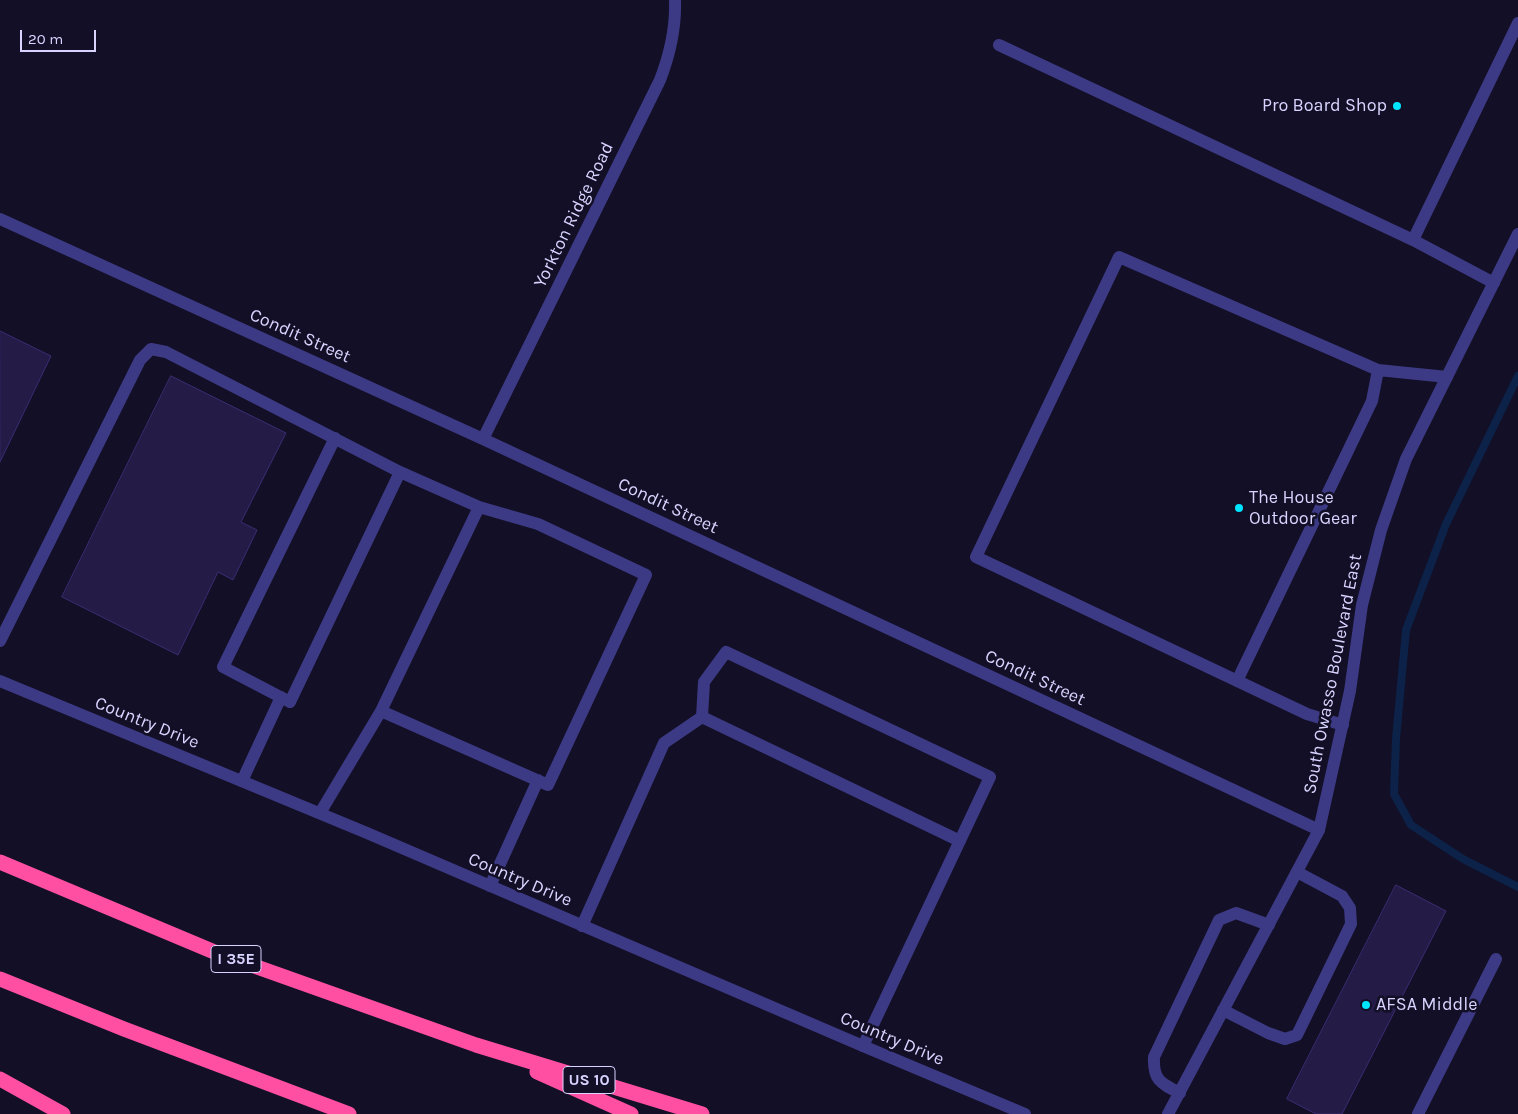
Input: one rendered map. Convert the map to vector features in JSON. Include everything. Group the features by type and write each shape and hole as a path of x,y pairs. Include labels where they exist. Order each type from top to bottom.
{"highway":[{"name":"I 35E","path":"0,862 212,951 476,1045 632,1114"},
{"path":"0,978 124,1029 349,1114"},
{"name":"US 10","path":"476,1045 702,1114"},
{"path":"0,1079 62,1114"},
{"path":"0,1087 62,1114"}],"street":[{"name":"Yorkton Ridge Road","path":"484,439 660,80 674,34 675,0"},
{"path":"1413,240 1518,23"},
{"path":"999,46 1413,240 1494,283"},
{"name":"Condit Street","path":"0,219 484,439 1319,830"},
{"name":"South Owasso Boulevard East","path":"1168,1114 1319,830 1350,691 1362,605 1381,530 1406,459 1518,234"},
{"path":"1343,725 1306,714 976,557 1119,257 1378,370 1446,377"},
{"path":"0,641 140,360 151,349 166,352 400,472 479,508 538,524 646,575 548,785 381,711"},
{"path":"1237,681 1372,401 1378,370"},
{"path":"334,438 223,667 290,702 400,472"},
{"path":"320,813 381,711 479,508"},
{"path":"702,717 704,682 726,652 990,777 863,1046"},
{"name":"Country Drive","path":"0,681 320,813 1025,1114"},
{"path":"242,781 281,697"},
{"path":"702,717 960,841"},
{"path":"582,926 664,743 702,717"},
{"path":"490,886 538,780"},
{"path":"1223,1010 1268,1033 1285,1039 1297,1035 1351,924 1350,908 1342,896 1297,872"},
{"path":"1180,1093 1162,1084 1153,1071 1154,1057 1219,920 1236,913 1269,925"},
{"path":"1418,1114 1496,960"}],"building":[{"path":"0,331 51,356 0,462"},
{"path":"171,376 286,433 241,522 257,530 233,580 218,572 178,655 62,597"},
{"name":"AFSA Middle","path":"1396,885 1446,911 1342,1114 1316,1114 1287,1099"}],"waterway":[{"path":"1518,376 1446,524 1406,630 1396,739 1394,794 1411,825 1463,859 1518,887"}],"place":[{"name":"Pro Board Shop","path":"1397,106"},
{"name":"The House Outdoor Gear","path":"1239,508"},
{"name":"AFSA Middle","path":"1366,1005"}]}
